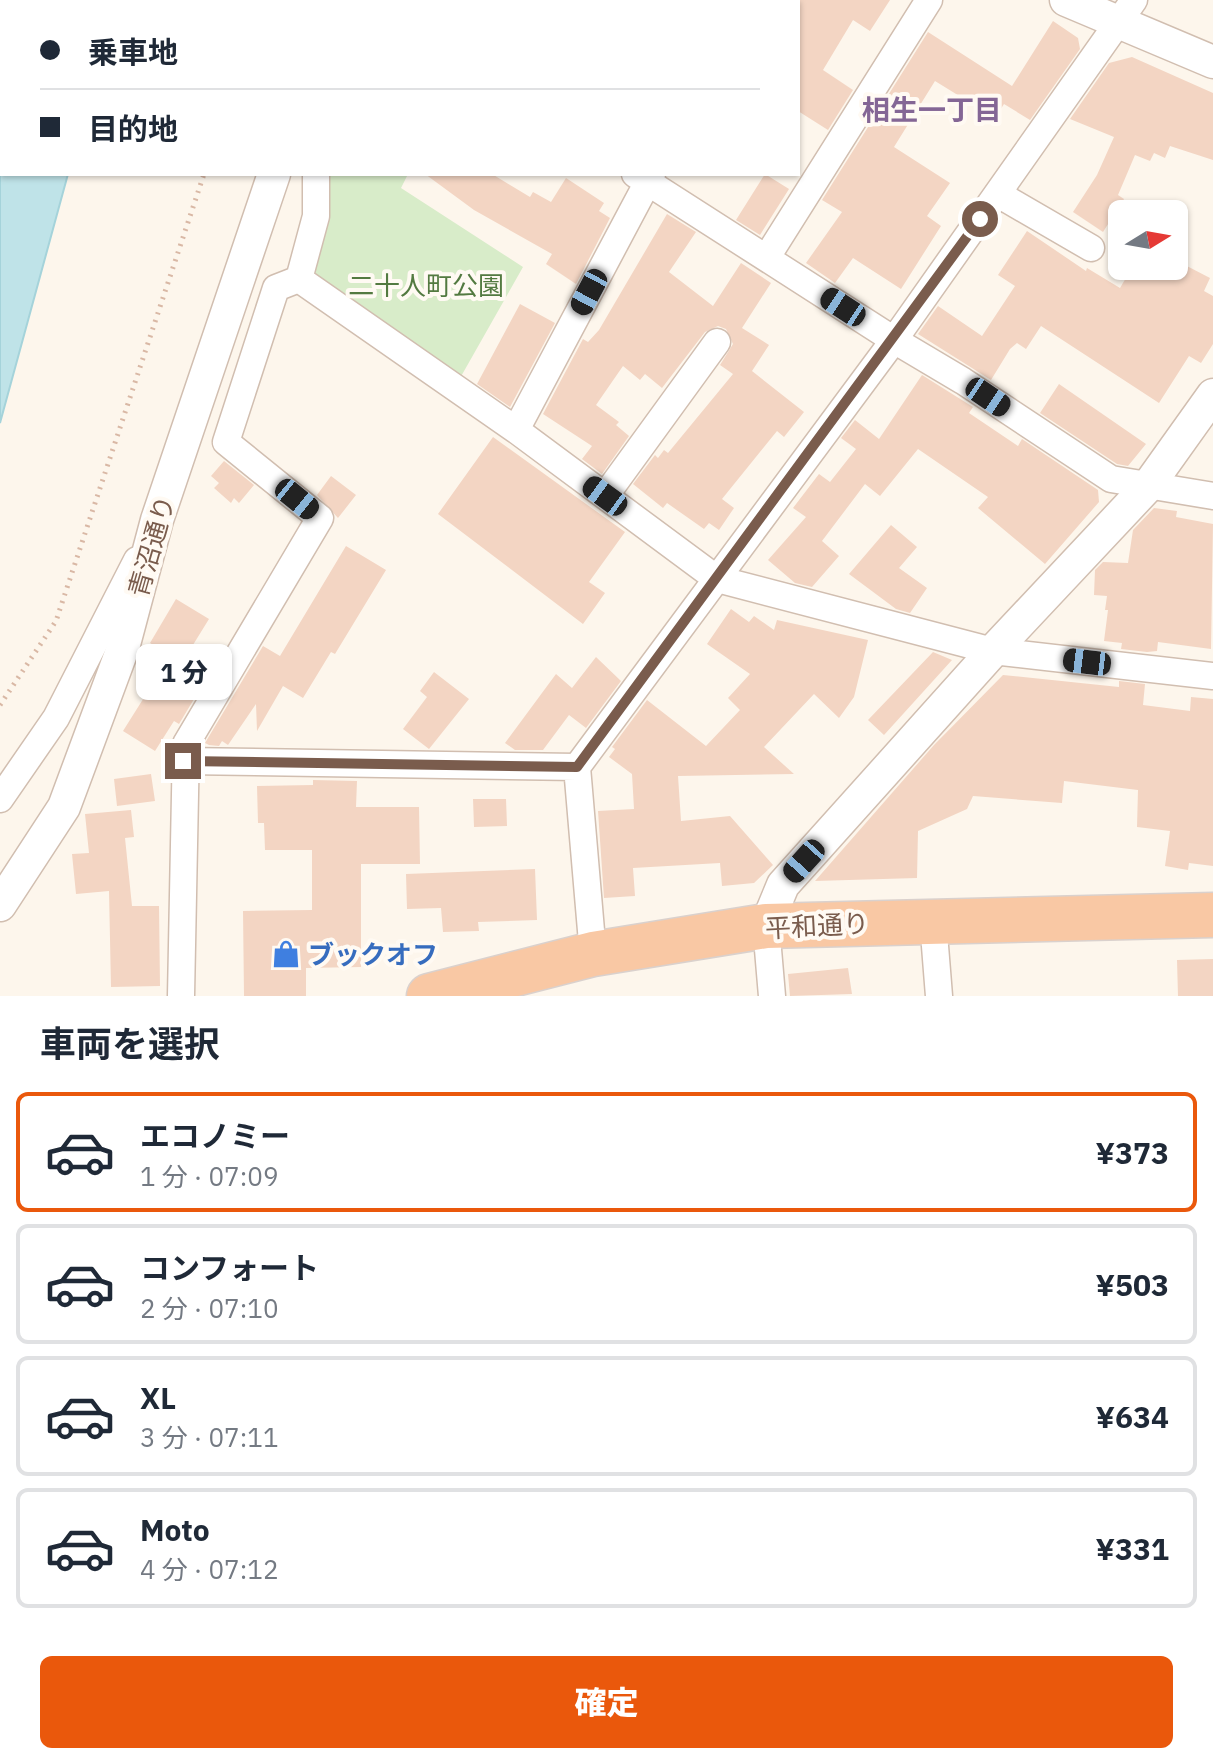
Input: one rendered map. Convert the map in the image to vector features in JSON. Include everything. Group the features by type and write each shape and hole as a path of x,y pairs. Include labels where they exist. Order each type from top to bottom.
{"highway":[{"name":"平和通り","path":"429,996 593,954 766,926 1213,915"}],"street":[{"path":"767,257 929,0"},
{"path":"1066,0 1126,11 1213,62"},
{"path":"593,954 577,767 894,340 1126,11"},
{"name":"青沼通り","path":"0,905 64,807 123,648 157,520 273,176"},
{"path":"299,279 316,216 316,176"},
{"path":"516,430 645,177 1111,479 1213,496"},
{"path":"998,194 1091,248"},
{"path":"299,279 516,430 717,579 993,651 1213,676"},
{"path":"181,996 183,761 186,744 320,518 226,442 276,288 299,279"},
{"path":"605,496 717,342"},
{"path":"772,996 766,926 783,885 993,651 1148,486 1213,395"},
{"path":"0,799 56,718 157,520"},
{"path":"183,761 577,767"},
{"path":"933,921 939,996"}],"path":[{"path":"0,705 56,621 203,176"}],"green space":[{"name":"二十人町公園","path":"316,176 407,176 401,188 523,267 455,387 299,279"}],"water":[{"path":"0,176 67,176 0,423"}],"building":[{"path":"800,0 890,0 870,31 853,20 823,70 853,90 828,130 800,112"},
{"path":"1053,21 1078,38 1080,49 1030,120 1004,104 995,118 935,81 894,147 950,183 927,216 941,226 901,289 853,258 835,283 806,263 842,212 822,200 928,32 1012,86"},
{"path":"1132,57 1213,93 1213,160 1170,146 1165,158 1154,153 1150,161 1135,155 1118,195 1124,199 1108,200 1108,224 1103,232 1073,212 1097,175 1114,137 1070,119 1109,63"},
{"path":"428,176 495,176 530,197 533,192 551,202 566,178 604,203 599,211 610,218 576,284 546,264 552,254 474,210"},
{"path":"764,176 789,189 760,235 736,220"},
{"path":"667,214 696,232 669,272 713,306 741,263 771,283 742,328 769,345 752,371 804,412 784,437 777,431 722,499 734,508 719,530 709,523 704,529 667,503 663,508 633,484 655,455 658,458 664,450 668,453 733,374 720,365 733,344 726,329 718,326 705,332 662,388 645,374 640,380 623,366 596,405 619,422 616,425 629,436 602,474 582,459 592,446 543,414 583,339 588,342 599,330"},
{"path":"1027,231 1086,271 1087,268 1120,288 1125,280 1188,280 1188,267 1210,278 1204,291 1213,296 1213,344 1201,363 1189,356 1159,403 1041,326 1026,349 1017,343 1010,349 991,380 918,334 938,306 982,336 1015,286 998,275"},
{"path":"520,304 555,323 510,407 477,384"},
{"path":"922,375 973,407 969,413 1018,446 1022,439 1098,490 1099,502 1045,564 978,508 988,497 918,449 880,496 865,484 822,541 839,556 812,587 795,583 768,560 806,517 793,508 819,474 830,482 856,449 841,438 855,420 879,439"},
{"path":"1059,384 1146,444 1128,466 1117,464 1040,413"},
{"path":"493,437 625,532 589,582 605,593 583,624 438,514"},
{"path":"224,461 254,485 239,503 234,498 231,503 214,488 219,483 211,476"},
{"path":"331,476 356,495 338,518 317,495"},
{"path":"1154,508 1177,511 1176,517 1213,524 1211,649 1158,642 1157,651 1147,652 1121,649 1122,643 1104,641 1107,596 1094,595 1095,570 1103,562 1128,563 1133,530"},
{"path":"891,525 917,547 899,568 927,588 910,613 896,609 849,574"},
{"path":"346,546 386,570 335,654 331,652 303,698 283,686 257,731 256,704 228,745 222,741 219,746 205,743 263,646 280,656"},
{"path":"176,599 209,619 175,674 200,689 179,724 174,721 155,751 123,731 145,696 139,692 163,651 150,643"},
{"path":"731,609 749,622 754,616 774,630 777,620 868,640 854,697 839,718 814,694 764,747 794,774 678,776 681,821 730,816 773,865 754,883 722,886 720,863 633,868 635,896 604,898 598,811 634,809 632,774 609,757 615,749 612,747 647,700 706,746 740,710 728,698 750,674 707,644"},
{"path":"933,652 952,660 884,735 868,720"},
{"path":"596,657 621,681 586,728 569,715 543,750 515,750 505,743 556,674 572,688"},
{"path":"434,672 469,699 429,749 403,729 427,697 420,691"},
{"path":"1003,675 1119,687 1119,681 1145,684 1143,705 1190,711 1191,697 1213,699 1213,866 1189,863 1188,870 1165,866 1170,831 1137,827 1138,790 1064,781 1062,803 973,796 967,809 918,831 917,878 815,881 934,745"},
{"path":"151,774 155,801 117,806 114,779"},
{"path":"313,780 357,781 356,807 419,807 420,864 361,864 361,967 306,968 306,996 244,996 243,911 312,910 312,850 265,850 264,823 258,823 257,786 313,785"},
{"path":"473,799 506,799 507,826 474,827"},
{"path":"131,810 134,837 125,838 132,906 159,906 160,986 111,987 109,891 76,894 72,854 89,853 85,814"},
{"path":"535,869 537,920 478,922 479,931 443,932 441,908 407,909 406,874"},
{"path":"1213,959 1213,996 1178,996 1177,960"},
{"path":"848,968 852,994 790,996 788,974"}],"place":[{"name":"ブックオフ","path":"286,954"}],"district":[{"name":"相生一丁目","path":"932,109"}],"route":[{"path":"183,761 577,767 894,340 980,219"}]}
